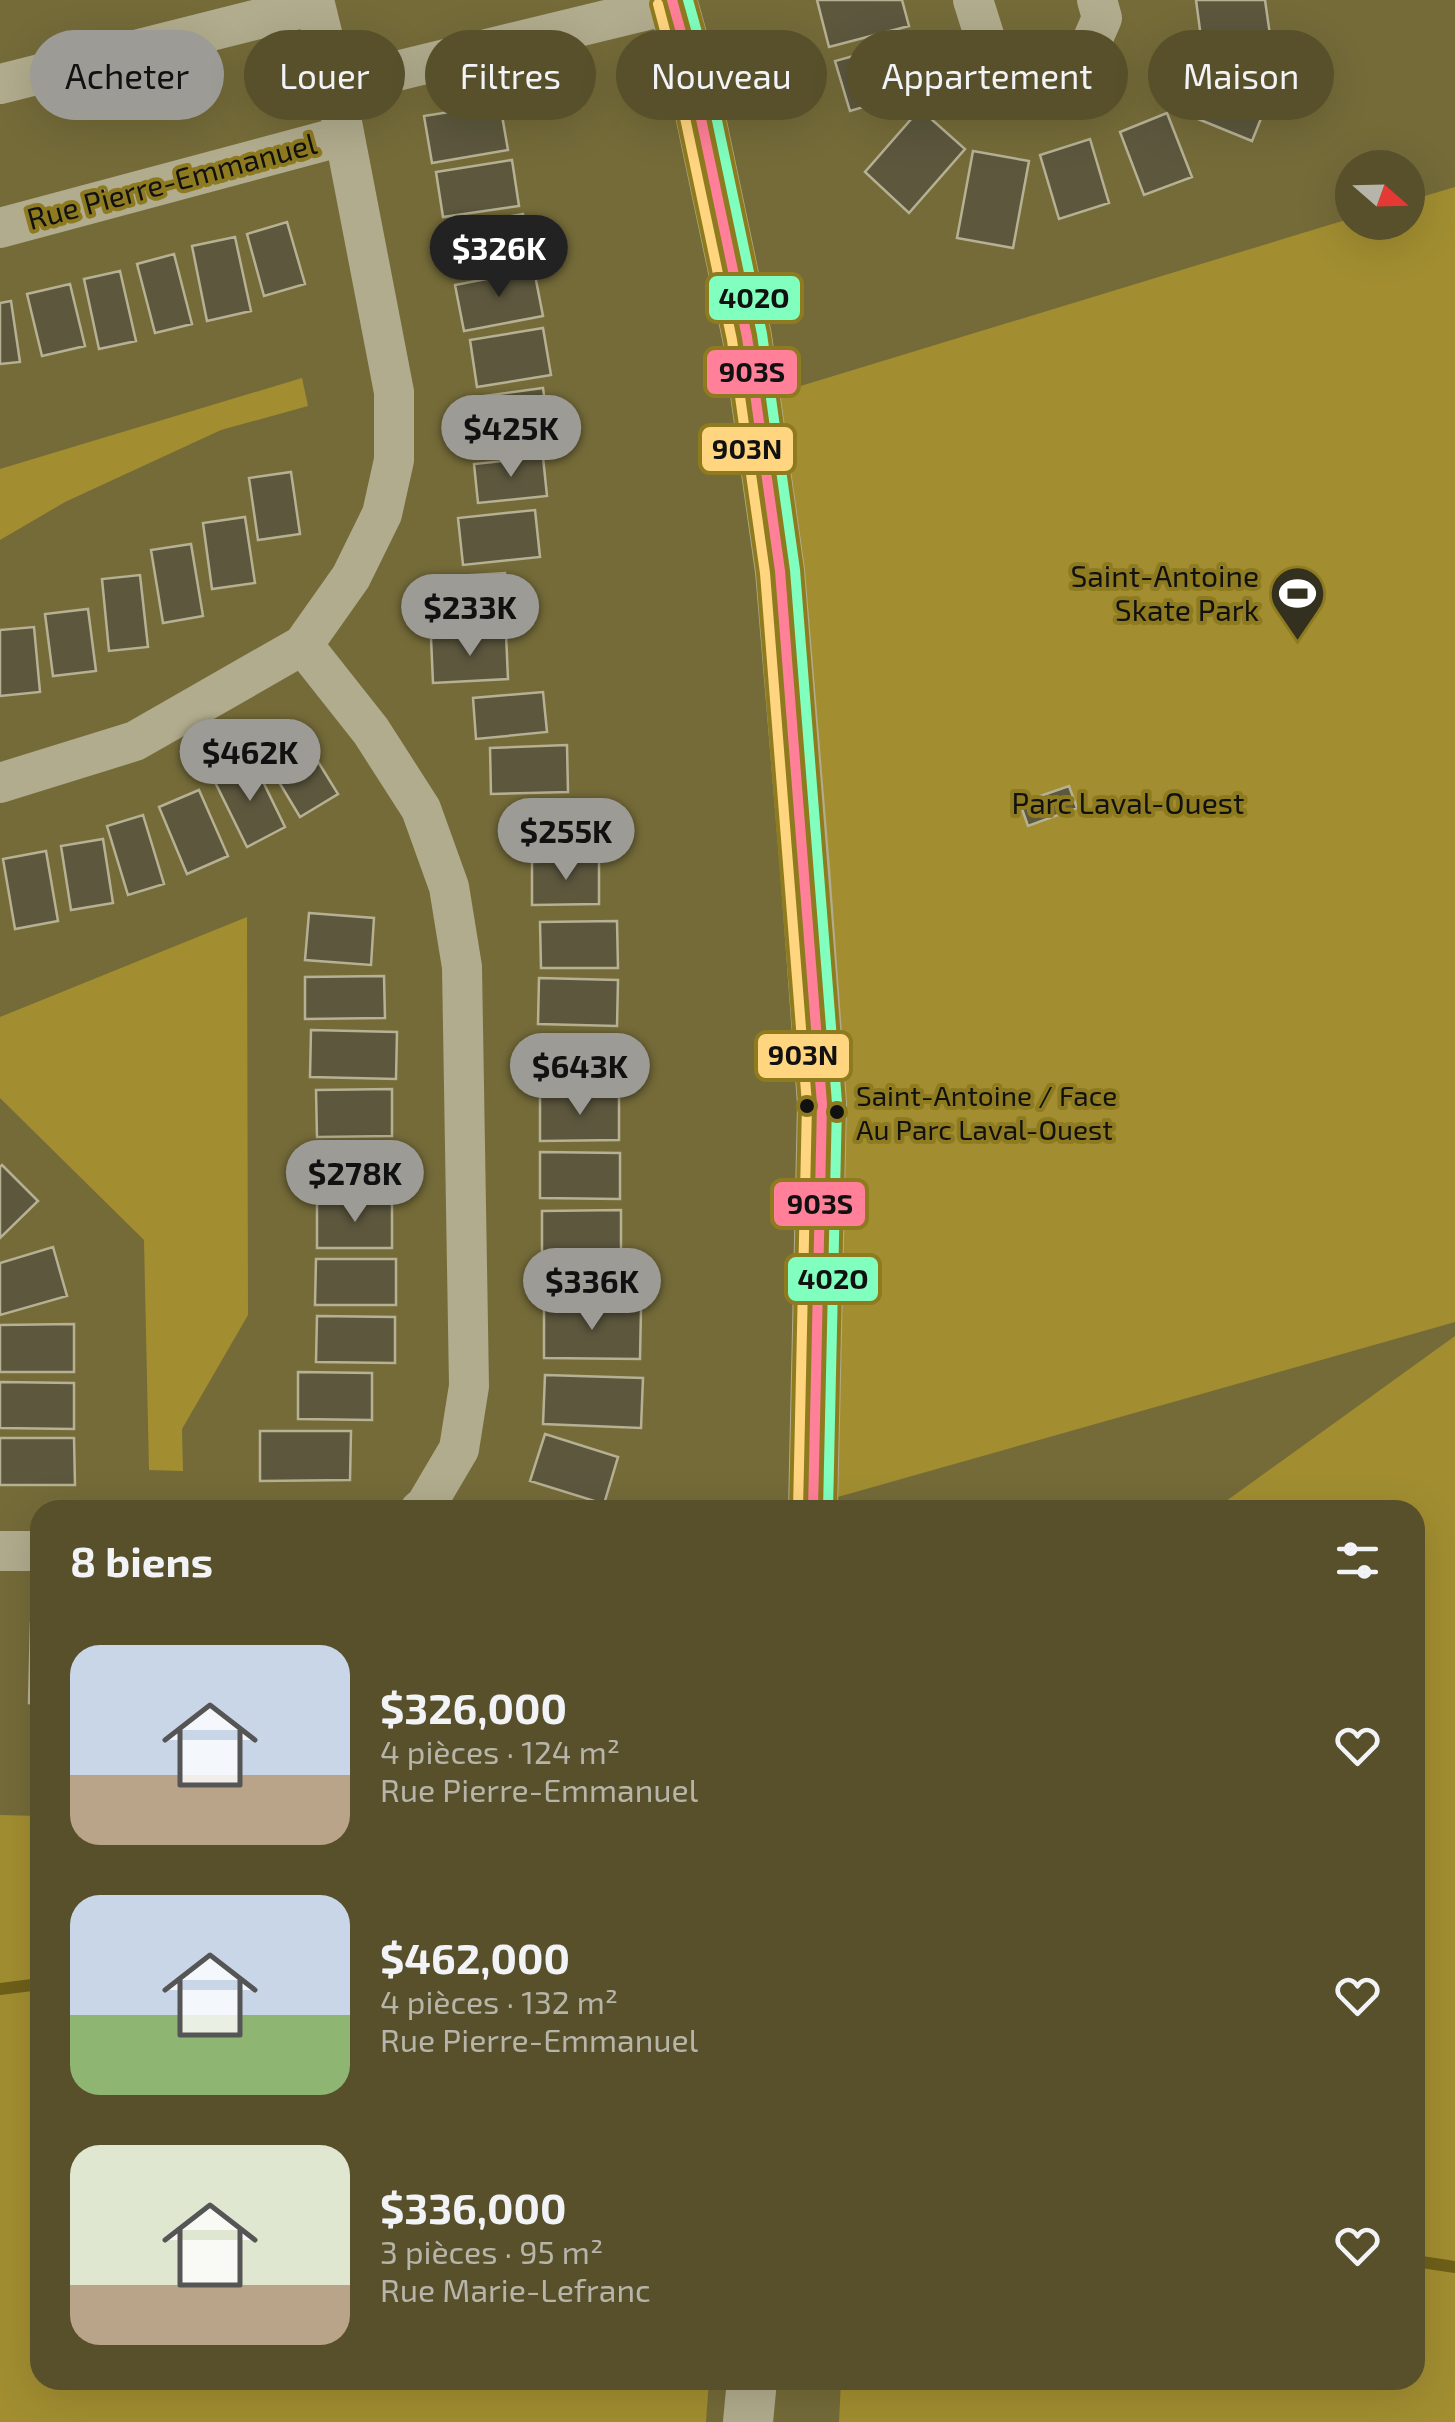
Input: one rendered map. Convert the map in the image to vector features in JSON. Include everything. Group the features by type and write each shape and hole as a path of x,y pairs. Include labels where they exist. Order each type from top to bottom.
{"street":[{"path":"973,0 990,54 1006,68 1032,69 1088,50 1102,18 1096,0"},
{"name":"Rue Pierre-Emmanuel","path":"0,84 314,2 321,30"},
{"path":"405,69 672,2 688,57 747,336 780,571 822,1104 813,1500"},
{"name":"Rue Pierre-Emmanuel","path":"0,784 136,741 303,645 351,577 382,514 394,460 394,392 341,120"},
{"name":"Rue Pierre-Emmanuel","path":"0,228 344,136"},
{"path":"303,645 371,731 421,809 450,887 462,967 468,1386 458,1449 429,1500"},
{"path":"0,1551 30,1551"},
{"path":"748,2422 751,2390"}],"green space":[{"name":"Parc Laval-Ouest","path":"1455,187 1455,1322 827,1500 813,1500 805,868 732,407 1335,223 1335,240 1425,240 1425,196"},
{"path":"302,378 308,406 221,430 65,502 0,540 0,469"},
{"path":"247,917 248,1315 182,1429 183,1471 149,1470 144,1240 0,1098 0,1017"},
{"path":"1455,1336 1455,2422 839,2422 841,2390 1425,2390 1425,1500 1228,1500"},
{"path":"0,1815 30,1816 30,2390 708,2390 706,2422 0,2422"}],"building":[{"path":"817,0 902,0 909,26 894,30 847,30 847,42 829,47"},
{"path":"1196,0 1265,0 1269,30 1200,30"},
{"path":"847,58 847,101 835,61"},
{"path":"424,116 425,120 503,120 508,150 432,163"},
{"path":"910,120 932,120 965,149 909,213 865,172"},
{"path":"1150,120 1170,120 1192,177 1144,195 1120,132"},
{"path":"1201,120 1260,120 1252,141"},
{"path":"1090,139 1109,203 1059,219 1040,155"},
{"path":"973,151 1029,161 1013,248 957,238"},
{"path":"512,160 519,206 443,217 436,172"},
{"path":"523,214 531,262 454,274 446,228"},
{"path":"287,222 305,284 264,296 247,234"},
{"path":"235,237 251,311 207,321 192,246"},
{"path":"174,254 192,324 155,333 137,264"},
{"path":"534,270 543,316 464,331 455,285"},
{"path":"120,271 136,341 99,349 84,279"},
{"path":"70,284 85,346 42,356 27,294"},
{"path":"11,301 20,362 0,364 0,303"},
{"path":"543,328 551,375 477,387 470,340"},
{"path":"543,388 549,431 482,440 476,397"},
{"path":"543,457 547,496 478,503 474,464"},
{"path":"291,472 300,534 258,540 249,478"},
{"path":"535,510 540,557 463,565 458,518"},
{"path":"245,517 255,583 212,589 203,523"},
{"path":"191,544 203,616 163,623 151,550"},
{"path":"505,573 508,617 441,620 439,577"},
{"path":"140,575 148,647 109,651 102,579"},
{"path":"88,609 96,671 53,676 45,614"},
{"path":"34,627 40,692 0,696 0,630"},
{"path":"506,634 508,679 433,683 431,638"},
{"path":"543,692 547,732 476,739 473,698"},
{"path":"304,739 338,794 300,817 267,762"},
{"path":"567,745 568,792 491,794 490,748"},
{"path":"253,761 285,827 247,847 214,780"},
{"path":"1069,786 1077,808 1028,826 1020,803"},
{"path":"199,790 228,856 187,874 159,807"},
{"path":"587,803 588,845 521,846 521,804"},
{"path":"143,815 164,884 128,895 107,826"},
{"path":"103,839 113,903 71,910 61,846"},
{"path":"46,851 58,921 15,929 3,859"},
{"path":"599,860 599,904 532,905 532,862"},
{"path":"309,913 374,918 371,965 305,960"},
{"path":"617,921 618,968 541,968 540,922"},
{"path":"384,976 385,1018 305,1019 305,977"},
{"path":"539,978 618,980 617,1026 538,1024"},
{"path":"311,1030 397,1032 396,1079 310,1077"},
{"path":"619,1037 619,1083 542,1083 542,1038"},
{"path":"392,1089 392,1136 317,1137 316,1090"},
{"path":"619,1095 619,1140 540,1141 540,1096"},
{"path":"318,1144 389,1147 387,1193 316,1191"},
{"path":"540,1152 620,1153 620,1199 540,1198"},
{"path":"0,1167 38,1201 0,1238"},
{"path":"392,1202 392,1248 317,1248 317,1203"},
{"path":"621,1210 621,1257 542,1257 542,1211"},
{"path":"53,1247 67,1296 0,1315 0,1263"},
{"path":"316,1259 396,1259 396,1305 315,1305"},
{"path":"544,1308 641,1309 640,1359 544,1358"},
{"path":"317,1316 395,1317 395,1363 316,1362"},
{"path":"74,1324 74,1372 0,1372 0,1325"},
{"path":"298,1372 372,1373 372,1420 298,1419"},
{"path":"545,1375 643,1378 641,1428 543,1424"},
{"path":"0,1382 74,1383 74,1429 0,1428"},
{"path":"260,1431 351,1431 350,1480 260,1481"},
{"path":"545,1434 618,1457 605,1500 591,1500 530,1481"},
{"path":"0,1438 74,1438 75,1485 0,1485"}],"waterway":[{"path":"0,1989 30,1985"},
{"path":"1425,2262 1455,2267"}],"transit line":[{"name":"903S","path":"672,0 688,57 747,337 780,571 822,1104 813,1500"},
{"name":"402O","path":"688,0 762,334 795,570 837,1103 828,1500"},
{"name":"903N","path":"658,4 732,340 765,573 807,1104 798,1500"}],"place":[{"name":"Saint-Antoine Skate Park","path":"1298,643"},
{"name":"Saint-Antoine / Face Au Parc Laval-Ouest","path":"837,1112"}]}
